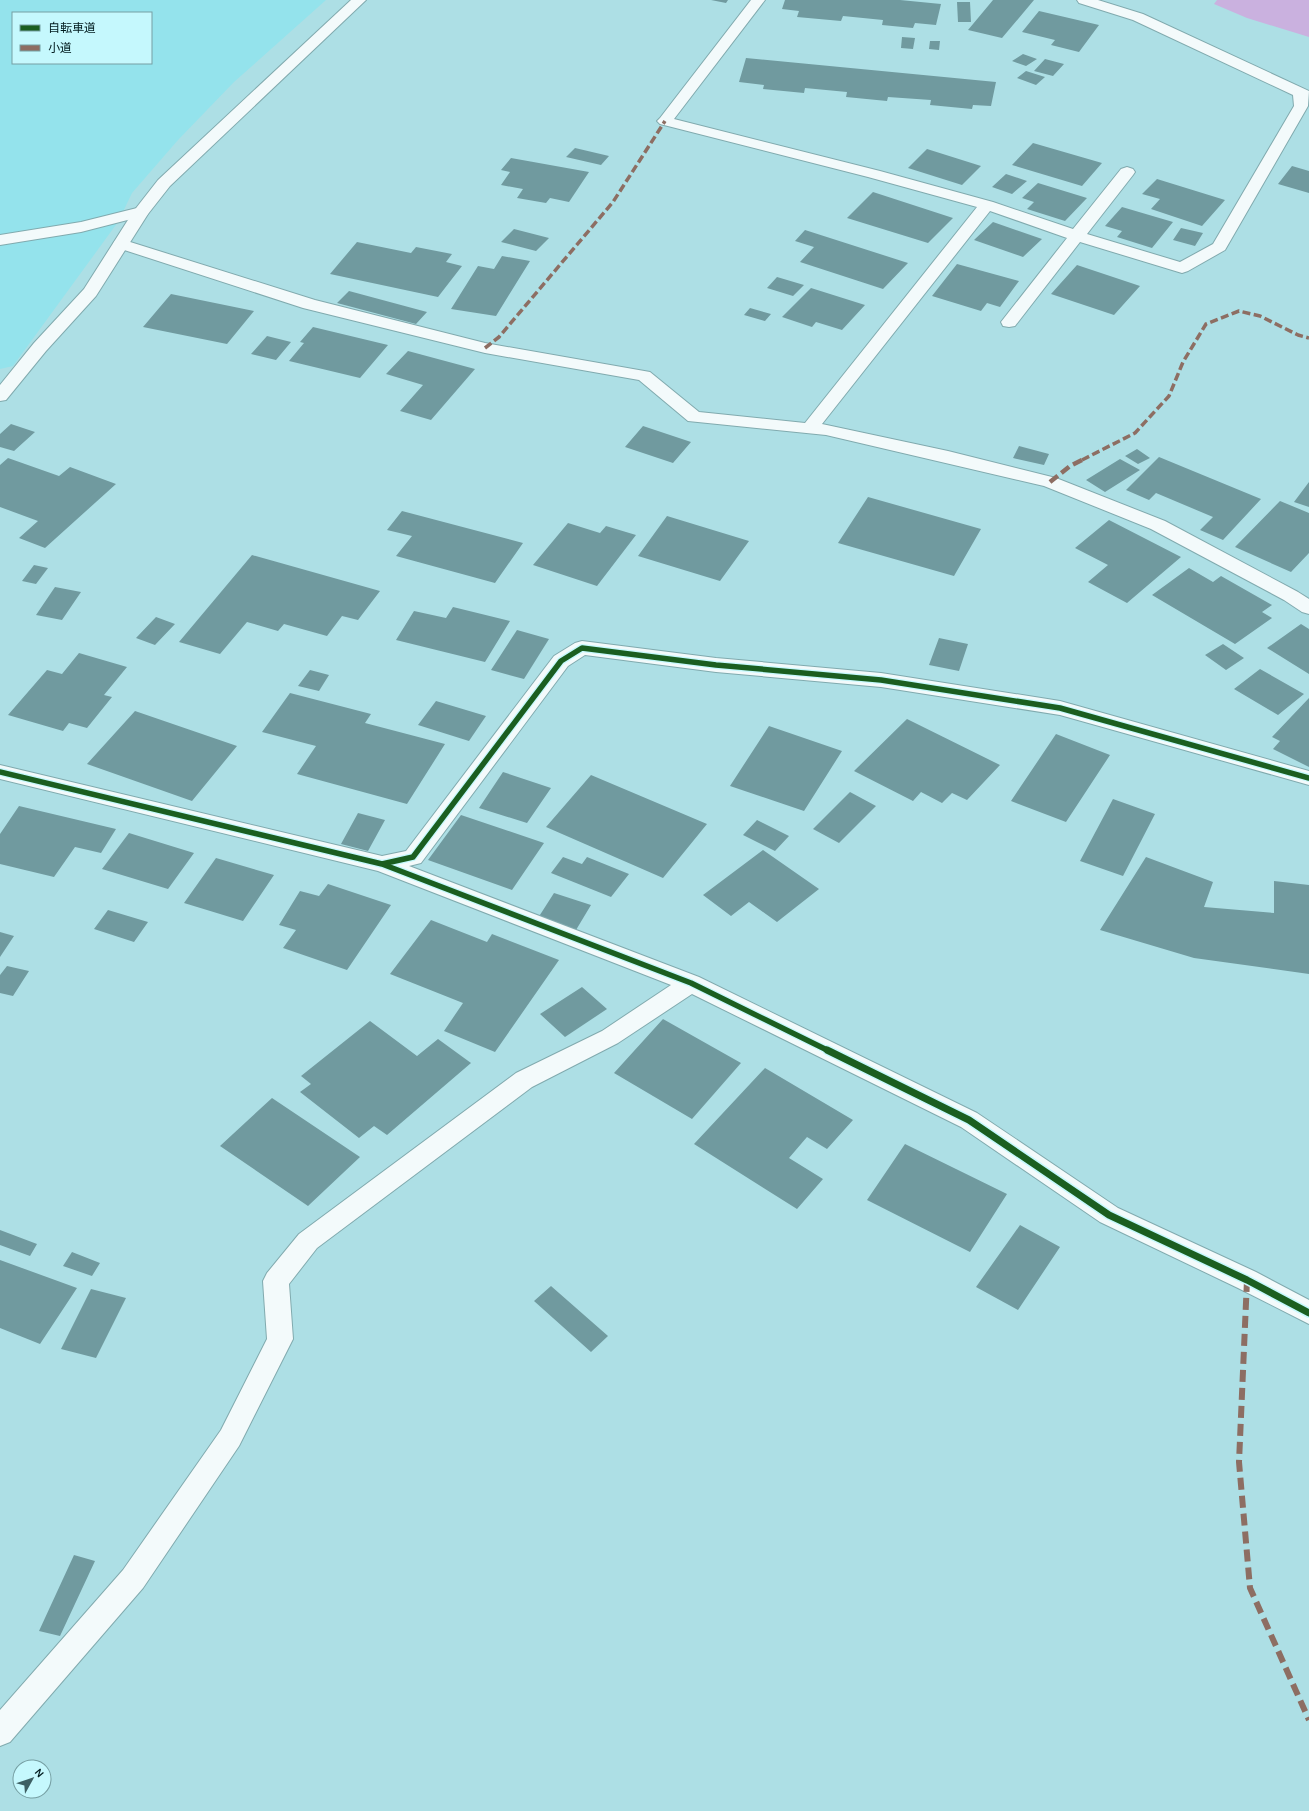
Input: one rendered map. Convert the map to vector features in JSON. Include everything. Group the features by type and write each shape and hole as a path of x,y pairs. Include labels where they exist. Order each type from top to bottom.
{"street":[{"path":"2,391 90,292 141,212 164,183 359,0"},
{"path":"758,0 665,121 874,174 987,205 1077,236 1182,268 1219,247 1301,106 1305,96 1138,16 1084,0"},
{"path":"1009,322 1127,172"},
{"path":"810,428 987,205"},
{"path":"0,240 81,227 141,212"},
{"path":"121,244 214,275 309,304 485,348 644,376 694,417 826,430 948,457 1050,482 1158,525 1221,560 1291,596 1309,608"},
{"path":"382,864 413,857 561,661 582,648 716,665 881,680 1060,708 1309,778"},
{"path":"3,779 382,864 691,984 969,1120 1109,1215 1247,1280 1309,1313"},
{"path":"0,1732 133,1579 230,1438 280,1339 276,1281 308,1241 524,1080 610,1037 691,984"}],"shaded area":[{"path":"0,0 326,0 234,82 178,140 132,193 118,222 13,366 0,369"},
{"path":"1217,0 1309,0 1309,37 1247,18 1214,4"}],"building":[{"path":"711,0 728,0 726,3"},
{"path":"785,0 900,0 941,4 936,25 915,23 913,28 882,25 883,20 843,16 841,21 797,17 799,11 782,9"},
{"path":"993,0 1034,0 1002,38 968,30"},
{"path":"957,2 970,2 971,22 958,22"},
{"path":"1039,11 1099,25 1079,52 1051,45 1055,40 1022,32"},
{"path":"902,37 915,38 913,49 901,48"},
{"path":"930,41 940,41 939,50 929,49"},
{"path":"1023,54 1037,59 1026,66 1012,61"},
{"path":"746,58 996,82 991,106 973,105 972,109 930,105 931,100 888,97 887,101 846,97 847,92 805,88 804,93 763,89 764,85 739,82"},
{"path":"1045,59 1064,64 1053,76 1034,71"},
{"path":"1026,71 1045,77 1036,85 1017,78"},
{"path":"1033,143 1102,163 1082,186 1012,165"},
{"path":"575,148 609,156 601,165 566,157"},
{"path":"927,149 981,166 962,185 908,168"},
{"path":"511,158 589,172 569,202 550,198 546,203 517,198 523,189 501,185 510,172 501,170"},
{"path":"1292,166 1309,171 1309,193 1278,184"},
{"path":"1006,174 1027,181 1012,194 992,187"},
{"path":"1157,179 1225,200 1202,226 1151,209 1160,199 1142,194"},
{"path":"1038,183 1087,198 1065,221 1027,209 1034,202 1022,198"},
{"path":"873,192 953,218 928,243 847,218"},
{"path":"1122,207 1173,222 1152,248 1117,237 1122,231 1105,226"},
{"path":"993,222 1042,239 1023,257 974,240"},
{"path":"1181,228 1203,233 1195,246 1173,240"},
{"path":"514,229 549,238 536,251 501,242"},
{"path":"805,230 908,263 883,289 800,262 814,247 795,241"},
{"path":"357,242 411,253 416,247 452,254 446,262 462,266 438,297 330,274"},
{"path":"502,256 530,261 496,316 451,309 478,266 494,269"},
{"path":"957,264 1019,281 1000,307 987,303 981,311 932,296"},
{"path":"1077,265 1140,286 1114,315 1051,294"},
{"path":"777,277 804,285 793,296 767,288"},
{"path":"811,288 865,305 842,330 816,322 812,327 782,317"},
{"path":"349,291 427,312 416,324 337,303"},
{"path":"171,294 254,311 227,344 143,327"},
{"path":"750,308 771,314 765,321 744,315"},
{"path":"313,327 388,345 360,378 289,361 304,343 300,342"},
{"path":"267,336 291,342 276,360 251,354"},
{"path":"408,351 475,369 431,420 400,411 423,385 386,374"},
{"path":"11,424 35,432 14,451 0,447 0,434"},
{"path":"643,426 691,442 673,463 625,447"},
{"path":"1019,446 1049,454 1044,465 1013,458"},
{"path":"1137,449 1150,458 1138,464 1125,456"},
{"path":"1159,457 1261,499 1223,540 1200,530 1213,517 1156,493 1149,500 1126,490"},
{"path":"8,458 59,476 70,467 116,484 45,548 19,538 38,521 0,507 0,465"},
{"path":"1120,459 1140,470 1105,492 1086,480"},
{"path":"1309,482 1309,507 1294,502"},
{"path":"868,497 981,529 954,576 838,543"},
{"path":"1280,501 1309,513 1309,553 1291,572 1235,547"},
{"path":"402,511 523,543 495,583 396,556 412,536 387,530"},
{"path":"667,516 749,541 720,581 638,556"},
{"path":"1109,520 1181,557 1127,603 1088,582 1108,565 1075,548"},
{"path":"568,523 600,533 606,526 636,535 597,586 533,565"},
{"path":"252,555 380,591 358,620 342,616 327,636 284,624 278,631 247,622 220,654 179,642"},
{"path":"34,565 48,568 36,584 22,581"},
{"path":"1189,568 1213,582 1221,576 1272,605 1262,612 1272,618 1235,644 1152,595"},
{"path":"55,587 81,592 62,620 36,615"},
{"path":"453,607 510,621 485,662 396,640 414,611 446,618"},
{"path":"156,617 175,624 155,645 136,638"},
{"path":"1301,624 1309,629 1309,674 1267,648"},
{"path":"517,630 549,639 524,679 491,670"},
{"path":"939,638 968,644 959,671 929,665"},
{"path":"1223,644 1244,658 1226,670 1205,655"},
{"path":"79,653 127,667 104,695 112,697 87,728 69,723 63,731 8,715 47,670 62,674"},
{"path":"1260,669 1304,694 1278,715 1234,689"},
{"path":"310,670 329,675 319,691 298,686"},
{"path":"290,693 371,714 365,723 445,744 407,804 297,774 316,746 262,732"},
{"path":"1309,698 1309,767 1273,749 1280,741 1272,737"},
{"path":"436,701 486,716 469,741 418,725"},
{"path":"135,711 237,746 192,801 87,764"},
{"path":"907,719 1000,765 967,800 952,793 942,803 921,792 913,801 854,771"},
{"path":"769,726 842,751 804,811 730,786"},
{"path":"1056,734 1110,755 1066,822 1011,801"},
{"path":"503,772 551,788 527,823 479,808"},
{"path":"591,775 707,824 663,878 546,827"},
{"path":"850,792 876,806 839,843 813,829"},
{"path":"1113,799 1155,814 1123,876 1080,861"},
{"path":"19,806 116,829 101,853 75,847 54,877 0,864 0,834"},
{"path":"358,813 385,820 368,851 341,844"},
{"path":"461,815 544,843 512,890 428,860"},
{"path":"757,820 789,836 775,851 743,835"},
{"path":"129,833 194,853 168,889 102,869"},
{"path":"763,850 819,889 777,922 749,902 731,916 703,895"},
{"path":"563,857 582,864 587,857 629,874 611,897 551,873"},
{"path":"1146,857 1213,882 1204,907 1274,913 1274,881 1309,885 1309,974 1194,958 1100,930"},
{"path":"216,858 274,875 243,921 184,903"},
{"path":"328,884 391,905 347,970 283,948 296,930 279,925 300,891 319,896"},
{"path":"554,893 591,905 576,930 538,918"},
{"path":"108,910 148,922 134,942 94,929"},
{"path":"431,920 487,942 492,934 559,960 495,1052 444,1031 463,1003 390,974"},
{"path":"0,932 14,936 0,957"},
{"path":"7,966 29,971 13,996 0,993 0,975"},
{"path":"582,987 607,1009 565,1037 540,1014"},
{"path":"663,1019 741,1063 692,1119 614,1073"},
{"path":"370,1021 417,1056 438,1039 471,1063 387,1135 374,1126 359,1138 300,1092 311,1084 301,1076"},
{"path":"765,1068 853,1120 827,1149 807,1137 789,1158 823,1179 797,1209 694,1144"},
{"path":"272,1098 360,1157 308,1206 220,1146"},
{"path":"905,1144 1007,1194 970,1252 867,1200"},
{"path":"1020,1225 1060,1247 1018,1310 976,1287"},
{"path":"0,1230 37,1244 30,1256 0,1245"},
{"path":"72,1252 100,1263 92,1276 63,1266"},
{"path":"0,1260 77,1288 40,1344 0,1328"},
{"path":"551,1286 608,1336 591,1352 534,1301"},
{"path":"91,1289 126,1298 96,1358 61,1349"},
{"path":"74,1555 95,1561 60,1636 39,1631"}],"marked path":[{"path":"485,348 499,337 613,202 665,121"},
{"path":"1050,482 1070,466 1135,433 1169,396 1183,362 1206,324 1239,311 1260,316 1298,335 1309,338"},
{"path":"1247,1280 1239,1462 1250,1588 1309,1720"}],"cycle path":[{"path":"382,864 413,857 561,661 582,648 716,665 881,680 1060,708 1309,778"},
{"path":"0,772 382,864 691,983 969,1120 1109,1215 1247,1280 1309,1313"}]}
